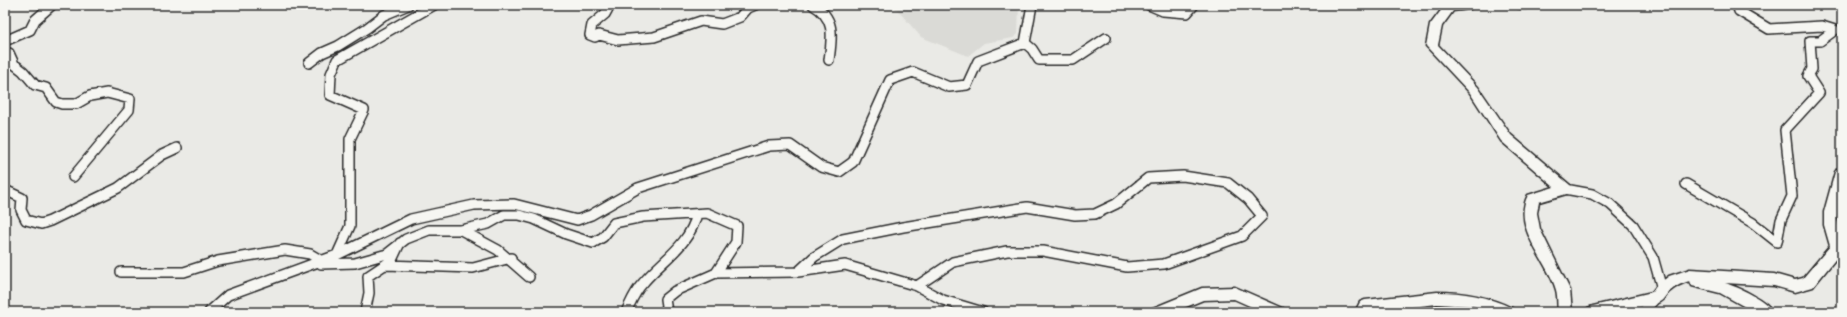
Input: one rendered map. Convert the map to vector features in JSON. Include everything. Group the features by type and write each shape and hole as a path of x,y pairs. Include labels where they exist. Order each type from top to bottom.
{"street":[{"path":"5,40 30,30 35,20 52,5"},
{"path":"309,63 322,53 338,46 368,28 384,15 408,5"},
{"path":"337,255 350,226 350,139 364,110 330,95 331,74 337,60 434,5"},
{"path":"610,5 605,15 592,25 590,35 595,37 599,35 618,40 654,37 701,21 722,24 740,17 744,12 755,5"},
{"path":"812,5 821,9 829,17 831,47 829,60"},
{"path":"1025,43 1032,5"},
{"path":"1149,5 1163,11 1187,13 1194,5"},
{"path":"1470,5 1449,8 1436,25 1432,46 1474,90 1506,138 1565,189"},
{"path":"1520,5 1528,5"},
{"path":"1686,184 1753,223 1777,242 1781,220 1792,196 1785,130 1819,93 1808,76 1812,69 1810,41 1820,41 1835,30 1822,26 1768,29 1739,11 1737,5"},
{"path":"1025,43 1032,49 1039,60 1073,60 1106,38"},
{"path":"209,312 228,295 337,255 411,219 474,205 514,204 576,220 590,215 638,188 769,146 790,145 820,166 839,172 853,162 890,80 913,72 949,88 967,85 978,61 1025,43"},
{"path":"5,53 9,53 14,64 23,71 35,85 46,88 56,102 62,104 76,104 90,96 107,93 130,99 129,110 73,177"},
{"path":"5,190 22,198 21,210 26,220 41,224 118,188 162,155 177,148"},
{"path":"1643,312 1659,293 1674,280 1690,274 1774,280 1795,286 1808,283 1837,247 1837,242 1831,225 1830,212 1842,172"},
{"path":"798,272 814,257 843,239 903,227 1027,207 1076,215 1095,214 1116,204 1148,178 1182,176 1228,183 1248,199 1262,216 1242,236 1164,264 1127,267 1043,251 1007,250 953,262 917,286"},
{"path":"1565,312 1563,290 1533,229 1530,213 1533,199 1565,189 1592,194 1610,204 1633,225 1653,257 1659,293"},
{"path":"122,272 184,272 218,261 285,250 310,254 318,262 355,263 387,254 406,239 430,230 461,230 488,224 504,216 519,215 534,219 566,234 592,243 603,237 614,223 643,217 706,213 737,226 736,242 716,273"},
{"path":"626,312 644,281 688,237 696,221 697,214"},
{"path":"461,230 490,244 510,258 529,278"},
{"path":"365,312 369,292 368,276 386,265 396,255 400,243"},
{"path":"386,265 472,268 510,258"},
{"path":"667,312 665,299 675,291 716,273 765,274 798,272 845,265 917,286 943,300 983,312"},
{"path":"1674,280 1710,284 1728,289 1766,312"},
{"path":"1158,312 1202,294 1235,293 1278,312"},
{"path":"1594,312 1659,293"},
{"path":"1362,312 1365,306 1438,296 1492,304 1507,312"},
{"path":"1397,312 1454,310 1458,312"}],"shaded area":[{"path":"893,5 1019,5 1018,34 1013,38 984,43 968,56 921,37"}]}
